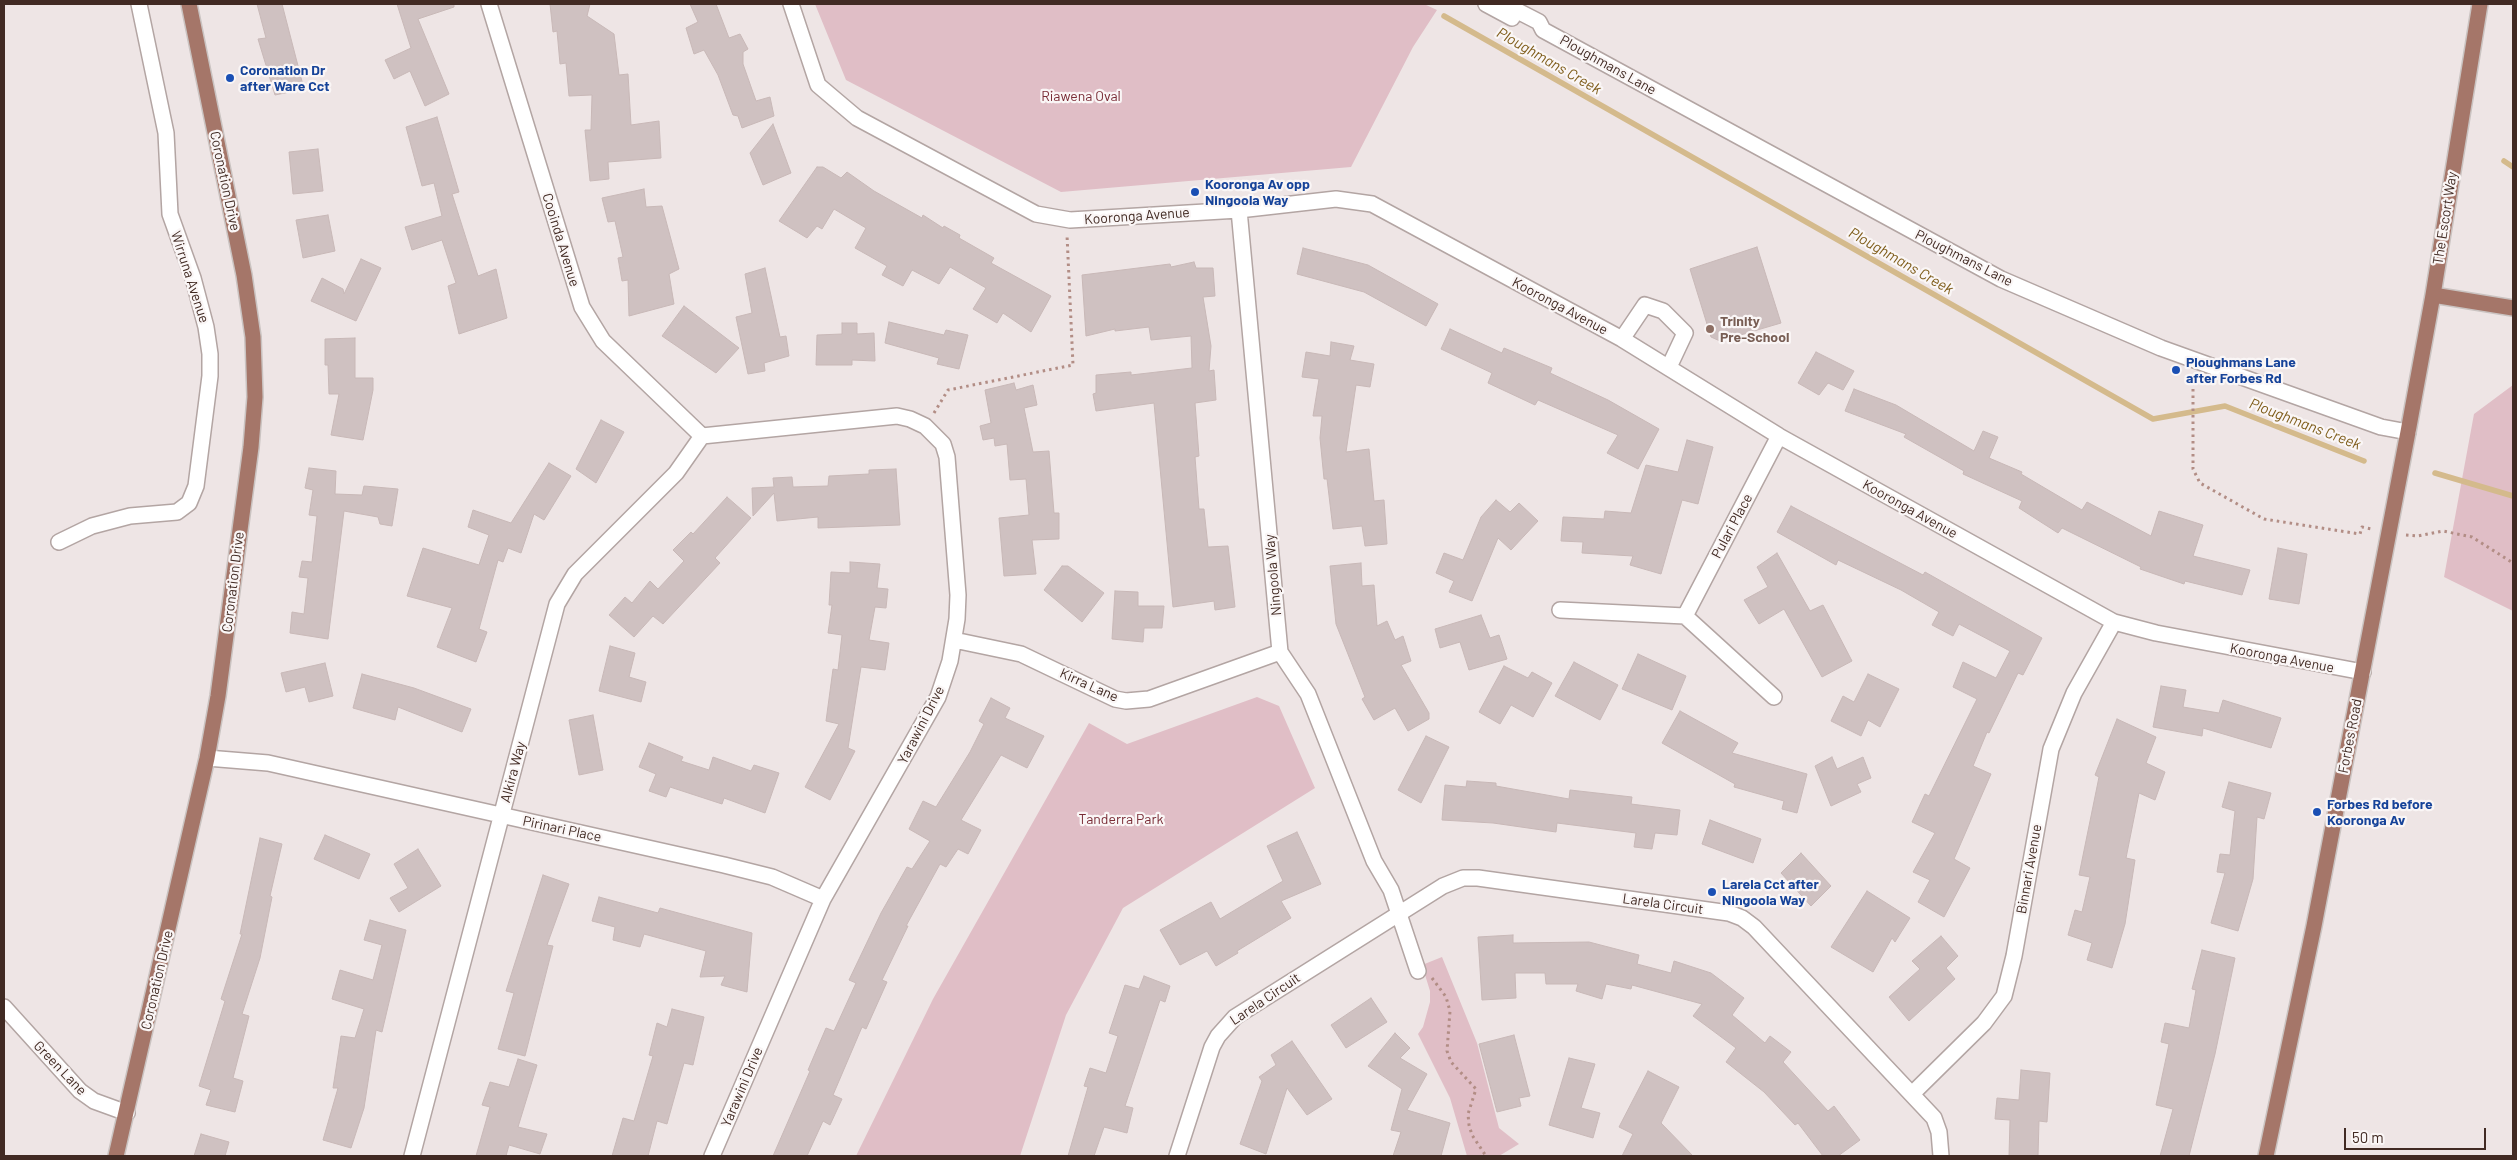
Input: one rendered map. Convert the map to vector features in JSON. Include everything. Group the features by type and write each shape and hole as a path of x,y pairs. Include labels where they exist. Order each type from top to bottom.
{"main road":[{"name":"Coronation Drive","path":"116,1156 207,758 218,696 251,447 254,397 254,337 244,275 188,4"},
{"name":"The Escort Way","path":"2408,432 2433,296 2480,4"},
{"path":"2433,296 2513,308"},
{"name":"Forbes Road","path":"2266,1156 2310,945 2408,432"}],"street":[{"name":"Wirruna Avenue","path":"59,542 92,526 130,516 177,512 189,503 196,486 210,376 210,354 206,327 193,278 170,214 166,133 139,4"},
{"name":"Cooinda Avenue","path":"489,4 582,307 603,341 702,436"},
{"name":"Kooronga Avenue","path":"790,4 818,85 856,118 1036,214 1066,220 1239,210 1336,199 1372,204 1622,339 1779,436 2114,622 2156,633 2363,672"},
{"name":"Ploughmans Lane","path":"1486,4 1535,30 1543,30 2001,278 2162,348 2381,427 2408,432"},
{"name":"Ploughmans Lane","path":"1508,5 1539,22 1543,30"},
{"name":"Ningoola Way","path":"1239,210 1280,652 1308,694 1374,861 1391,890 1398,915"},
{"path":"1622,339 1645,306 1663,311 1685,333 1669,368"},
{"name":"Yarawini Drive","path":"702,436 898,416 926,426 943,444 947,457 958,595 954,640 943,682 932,710 823,899 712,1156"},
{"name":"Alkira Way","path":"412,1156 561,593 575,574 676,473 702,436"},
{"name":"Pulari Place","path":"1684,616 1779,436"},
{"path":"1560,610 1684,616 1774,697"},
{"name":"Binnari Avenue","path":"1912,1094 1984,1023 2004,996 2014,956 2051,749 2074,693 2114,622"},
{"name":"Kirra Lane","path":"954,640 1020,654 1115,699 1126,702 1149,699 1280,652"},
{"name":"Pirinari Place","path":"207,758 268,762 772,877 823,899"},
{"name":"Larela Circuit","path":"1177,1156 1212,1047 1235,1016 1443,886 1463,878 1478,878 1729,913 1742,918 1754,927 1934,1118 1939,1132 1941,1156"},
{"path":"1398,915 1418,971"},
{"name":"Green Lane","path":"4,1008 80,1091 94,1101 127,1113"}],"path":[{"path":"926,426 948,390 1073,365 1066,220"},
{"path":"2193,384 2193,468 2200,483 2264,519 2360,534 2362,527 2389,533 2418,536 2443,530 2472,537 2513,563"},
{"path":"1418,971 1432,978 1446,997 1450,1011 1447,1050 1451,1062 1474,1084 1476,1089 1468,1114 1469,1125 1472,1135 1486,1156"}],"green space":[{"name":"Riawena Oval","path":"815,4 1424,4 1437,10 1413,47 1351,167 1061,192 846,80"},
{"path":"2513,385 2513,611 2444,577 2474,414"},
{"name":"Tanderra Park","path":"1257,697 1279,706 1315,788 1123,908 1066,1015 1020,1156 856,1156 933,999 1089,723 1127,744"},
{"path":"1442,957 1477,1043 1499,1128 1519,1144 1499,1156 1467,1156 1450,1098 1418,1034 1423,1027 1430,1002 1430,991 1422,965"}],"building":[{"path":"257,4 282,4 304,89 275,95 258,39 266,38"},
{"path":"397,4 454,4 454,7 418,19 449,94 425,106 410,71 394,79 385,60 411,48"},
{"path":"550,4 590,4 587,16 614,34 619,75 628,74 631,125 659,121 661,158 608,162 609,179 590,181 585,130 591,130 592,95 569,96 566,63 560,64 557,31 553,32"},
{"path":"690,4 716,4 729,38 740,34 748,49 743,52 743,64 756,101 770,97 774,116 742,128 738,116 733,115 718,75 704,50 694,54 686,28 698,22"},
{"path":"437,117 459,192 452,194 478,276 496,269 507,318 459,334 448,286 456,283 442,240 412,250 405,227 442,216 434,183 422,186 406,127"},
{"path":"773,124 791,173 763,185 750,153"},
{"path":"318,149 323,191 293,194 289,152"},
{"path":"817,167 823,167 841,178 847,172 874,191 922,218 923,215 943,228 944,226 960,235 959,238 994,258 991,263 1051,296 1031,332 1003,313 997,323 973,309 986,288 950,267 939,284 912,270 903,286 882,275 887,266 855,248 866,228 834,209 822,229 817,226 807,238 779,221"},
{"path":"644,189 646,207 662,206 679,269 669,274 674,304 629,316 628,280 622,281 618,258 623,257 615,221 608,222 602,198"},
{"path":"328,215 335,251 303,258 296,220"},
{"path":"1757,247 1781,323 1720,341 1711,337 1690,269"},
{"path":"1303,248 1368,265 1438,304 1426,326 1364,292 1297,274"},
{"path":"361,259 381,268 356,321 311,301 322,278 343,289 344,294"},
{"path":"1194,262 1196,268 1213,268 1215,296 1203,297 1211,346 1209,371 1214,370 1216,400 1195,403 1199,456 1195,457 1199,509 1204,509 1208,547 1228,546 1235,607 1215,610 1214,601 1173,607 1154,403 1096,411 1093,394 1096,393 1096,375 1131,372 1131,375 1192,368 1191,336 1151,340 1149,327 1115,331 1115,329 1086,336 1082,275 1170,264 1171,267"},
{"path":"765,268 780,337 786,336 789,356 764,363 765,371 748,374 736,317 752,313 745,274"},
{"path":"684,306 739,348 716,373 662,336"},
{"path":"889,322 944,335 946,330 968,335 959,369 937,364 939,358 885,343"},
{"path":"842,323 857,323 857,334 874,333 875,361 852,360 852,365 816,365 817,335 842,334"},
{"path":"1450,329 1502,353 1504,348 1552,368 1550,373 1608,400 1659,429 1638,469 1607,453 1618,435 1538,400 1535,405 1488,383 1492,373 1441,349"},
{"path":"355,338 355,378 373,378 373,390 363,440 331,435 339,394 329,394 328,365 325,365 325,339"},
{"path":"1331,342 1354,346 1350,360 1374,364 1370,387 1356,385 1346,452 1369,449 1374,501 1384,500 1387,544 1365,546 1362,526 1333,529 1327,479 1324,479 1320,438 1322,416 1313,416 1319,379 1302,377 1306,352 1330,356"},
{"path":"1816,352 1854,371 1843,390 1828,383 1819,395 1798,383"},
{"path":"1014,383 1016,390 1033,385 1037,405 1024,408 1033,452 1049,451 1054,513 1059,513 1059,539 1032,540 1036,574 1004,576 999,518 1029,515 1026,479 1010,480 1007,444 995,446 994,438 983,440 980,426 991,423 985,390"},
{"path":"1854,389 1896,405 1974,451 1983,431 1998,437 1989,458 2022,472 2021,474 2082,510 2087,502 2151,536 2159,511 2203,525 2193,556 2250,570 2242,595 2185,581 2184,584 2140,569 2141,567 2062,528 2058,533 2019,508 2022,501 1963,474 1964,471 1904,437 1906,434 1845,411"},
{"path":"601,420 624,432 596,483 576,469"},
{"path":"1687,440 1713,447 1698,504 1682,500 1661,574 1630,565 1633,556 1582,553 1583,542 1561,541 1563,517 1604,519 1605,511 1631,513 1646,465 1678,472"},
{"path":"549,463 571,476 544,520 534,514 521,553 508,548 503,562 498,560 479,629 487,632 476,662 437,647 452,608 407,596 423,548 479,565 489,535 468,527 473,510 511,523"},
{"path":"309,468 336,471 335,494 362,495 364,486 398,489 392,526 380,524 378,517 344,511 328,639 290,633 292,612 304,614 308,578 299,577 302,561 312,562 317,516 309,515 313,490 305,488"},
{"path":"896,469 900,525 818,528 818,517 777,521 774,493 753,516 752,488 774,487 773,478 792,477 793,487 828,486 829,476 869,474 869,470"},
{"path":"727,497 751,518 715,558 720,563 663,624 653,616 634,637 609,615 625,597 632,603 650,581 658,589 684,561 673,550 691,532 693,534"},
{"path":"1496,500 1510,512 1519,503 1538,521 1511,550 1498,538 1472,601 1449,592 1454,581 1436,573 1444,553 1463,560 1481,517"},
{"path":"1791,506 1923,575 1925,572 2042,638 2023,675 2018,673 1989,733 1987,732 1973,766 1991,774 1954,859 1970,868 1944,917 1918,902 1930,880 1913,872 1935,833 1912,822 1925,794 1929,796 1977,699 1953,687 1963,662 1996,678 2010,651 1959,624 1953,636 1932,625 1939,612 1901,590 1838,560 1836,565 1777,532"},
{"path":"2278,548 2307,554 2299,604 2269,599"},
{"path":"1777,553 1810,611 1823,605 1852,661 1822,677 1784,609 1759,624 1744,600 1768,587 1757,567"},
{"path":"850,562 880,564 877,588 888,589 886,608 875,607 869,640 889,643 885,670 861,667 848,748 855,751 830,800 805,787 839,724 826,721 833,669 838,670 842,635 828,633 832,605 829,605 831,572 850,573"},
{"path":"1361,563 1362,586 1374,585 1377,626 1387,621 1395,640 1403,636 1411,661 1401,665 1429,713 1429,719 1408,731 1395,708 1374,720 1362,699 1365,697 1336,624 1330,566"},
{"path":"1062,566 1068,566 1104,593 1082,622 1044,590"},
{"path":"1115,591 1138,592 1138,606 1164,606 1162,628 1144,628 1143,642 1112,639"},
{"path":"1481,615 1490,638 1499,635 1507,659 1469,670 1460,642 1440,648 1435,629"},
{"path":"610,646 635,653 629,677 646,682 641,702 599,691"},
{"path":"1638,654 1686,676 1672,710 1622,689"},
{"path":"1574,662 1618,685 1600,720 1555,696"},
{"path":"325,663 333,696 309,702 305,687 286,692 281,673"},
{"path":"1504,666 1528,678 1532,672 1552,683 1533,717 1511,705 1500,724 1479,712"},
{"path":"362,674 414,688 471,709 462,732 398,707 395,720 353,708"},
{"path":"1868,674 1899,689 1880,727 1868,720 1861,736 1831,721 1843,696 1854,702"},
{"path":"2161,686 2186,690 2183,707 2219,713 2223,700 2281,718 2271,748 2203,728 2202,736 2153,727"},
{"path":"991,698 1010,708 1005,718 1044,736 1027,768 1001,755 961,820 981,830 968,854 958,849 946,867 940,864 906,926 908,926 882,980 887,982 866,1029 862,1027 833,1095 842,1099 830,1125 823,1121 807,1156 773,1156 810,1071 808,1070 826,1028 834,1031 856,983 849,980 881,913 907,867 912,869 930,841 909,829 923,801 936,807 970,752 984,724 979,721"},
{"path":"1680,711 1738,743 1732,753 1807,774 1797,813 1782,809 1784,801 1734,787 1735,784 1662,743"},
{"path":"593,715 603,770 579,775 569,720"},
{"path":"2117,719 2156,737 2146,763 2165,772 2155,800 2139,793 2126,858 2135,860 2125,924 2112,968 2087,960 2092,943 2068,935 2075,910 2082,912 2090,877 2079,875 2099,777 2095,775"},
{"path":"1426,736 1449,747 1421,803 1398,790"},
{"path":"649,743 683,757 681,761 709,770 713,757 751,771 754,765 779,773 765,813 724,798 722,804 670,787 666,797 649,791 656,774 639,767"},
{"path":"1832,757 1837,769 1863,757 1871,778 1857,784 1861,792 1831,806 1815,766"},
{"path":"1467,781 1496,783 1496,786 1569,799 1570,790 1632,797 1631,804 1680,810 1677,835 1655,833 1652,849 1634,847 1636,833 1557,823 1556,832 1493,823 1442,820 1445,785 1466,787"},
{"path":"2229,782 2271,793 2264,819 2257,817 2253,879 2238,931 2211,923 2225,873 2217,872 2220,854 2230,855 2235,811 2222,807"},
{"path":"1710,820 1761,839 1753,863 1702,844"},
{"path":"1297,832 1321,884 1281,901 1291,918 1216,966 1207,951 1180,965 1160,930 1211,902 1220,919 1283,881 1267,846"},
{"path":"325,835 370,854 359,879 314,859"},
{"path":"260,838 282,844 270,896 272,897 260,958 242,1014 249,1016 233,1078 243,1081 235,1112 206,1105 211,1090 199,1086 225,1001 221,999 242,934 240,934"},
{"path":"418,849 441,886 399,912 390,898 408,888 394,864"},
{"path":"1801,853 1831,886 1811,906 1781,873"},
{"path":"543,875 569,884 547,945 553,946 525,1056 498,1049 514,993 506,991"},
{"path":"1867,891 1910,918 1895,942 1892,938 1873,972 1831,947"},
{"path":"599,897 658,913 660,908 752,933 747,992 721,985 725,976 700,977 706,951 644,934 640,947 613,940 615,927 592,921"},
{"path":"370,920 406,930 382,1032 376,1030 364,1108 351,1148 323,1140 338,1088 333,1088 341,1036 355,1038 364,1009 332,999 340,970 373,980 382,945 364,940"},
{"path":"1513,935 1513,943 1589,942 1639,955 1637,964 1671,973 1674,961 1711,973 1744,998 1732,1015 1765,1043 1770,1036 1791,1052 1783,1062 1828,1111 1834,1106 1860,1140 1838,1156 1823,1156 1798,1123 1795,1125 1764,1092 1726,1062 1736,1048 1693,1016 1702,1004 1632,985 1631,989 1606,984 1602,999 1576,991 1578,984 1546,984 1545,973 1515,973 1516,998 1482,1000 1478,937"},
{"path":"1941,936 1958,956 1946,968 1955,979 1909,1021 1889,997 1920,969 1912,961"},
{"path":"2202,950 2235,958 2215,1054 2189,1156 2160,1156 2173,1109 2156,1105 2169,1044 2161,1042 2165,1023 2189,1028 2196,990 2192,989"},
{"path":"1144,976 1170,986 1165,1002 1160,1000 1125,1106 1133,1108 1127,1133 1104,1127 1094,1156 1068,1156 1088,1087 1084,1086 1090,1068 1106,1073 1118,1036 1109,1033 1125,985 1139,989"},
{"path":"1371,998 1387,1022 1346,1048 1331,1025"},
{"path":"672,1009 704,1017 693,1065 684,1063 667,1124 657,1121 648,1156 612,1156 623,1118 634,1121 653,1056 649,1055 657,1023 667,1027"},
{"path":"1395,1033 1410,1048 1400,1058 1427,1074 1407,1110 1450,1123 1441,1156 1393,1156 1401,1132 1391,1130 1402,1089 1368,1066"},
{"path":"1514,1035 1530,1096 1519,1098 1521,1106 1497,1112 1479,1044"},
{"path":"1292,1041 1332,1099 1307,1115 1287,1088 1266,1154 1240,1144 1262,1081 1259,1077 1276,1065 1271,1055"},
{"path":"1569,1058 1595,1064 1581,1108 1600,1113 1593,1138 1549,1125"},
{"path":"518,1059 537,1065 518,1127 547,1134 540,1154 509,1145 506,1156 476,1156 490,1107 482,1105 490,1082 509,1087"},
{"path":"2021,1070 2050,1073 2047,1122 2039,1121 2038,1156 2009,1156 2010,1120 1995,1119 1997,1098 2019,1100"},
{"path":"1648,1071 1679,1087 1661,1123 1693,1156 1622,1156 1633,1134 1619,1127"},
{"path":"201,1134 229,1142 225,1156 194,1156"}],"waterway":[{"name":"Ploughmans Creek","path":"1444,16 2153,419 2225,406 2364,461"},
{"path":"2504,161 2513,167"},
{"name":"Ploughmans Creek","path":"2435,473 2513,496"}],"place":[{"name":"Coronation Dr after Ware Cct","path":"230,78"},
{"name":"Kooronga Av opp Ningoola Way","path":"1195,192"},
{"name":"Trinity Pre-School","path":"1710,329"},
{"name":"Ploughmans Lane after Forbes Rd","path":"2176,370"},
{"name":"Forbes Rd before Kooronga Av","path":"2317,812"},
{"name":"Larela Cct after Ningoola Way","path":"1712,892"}]}
